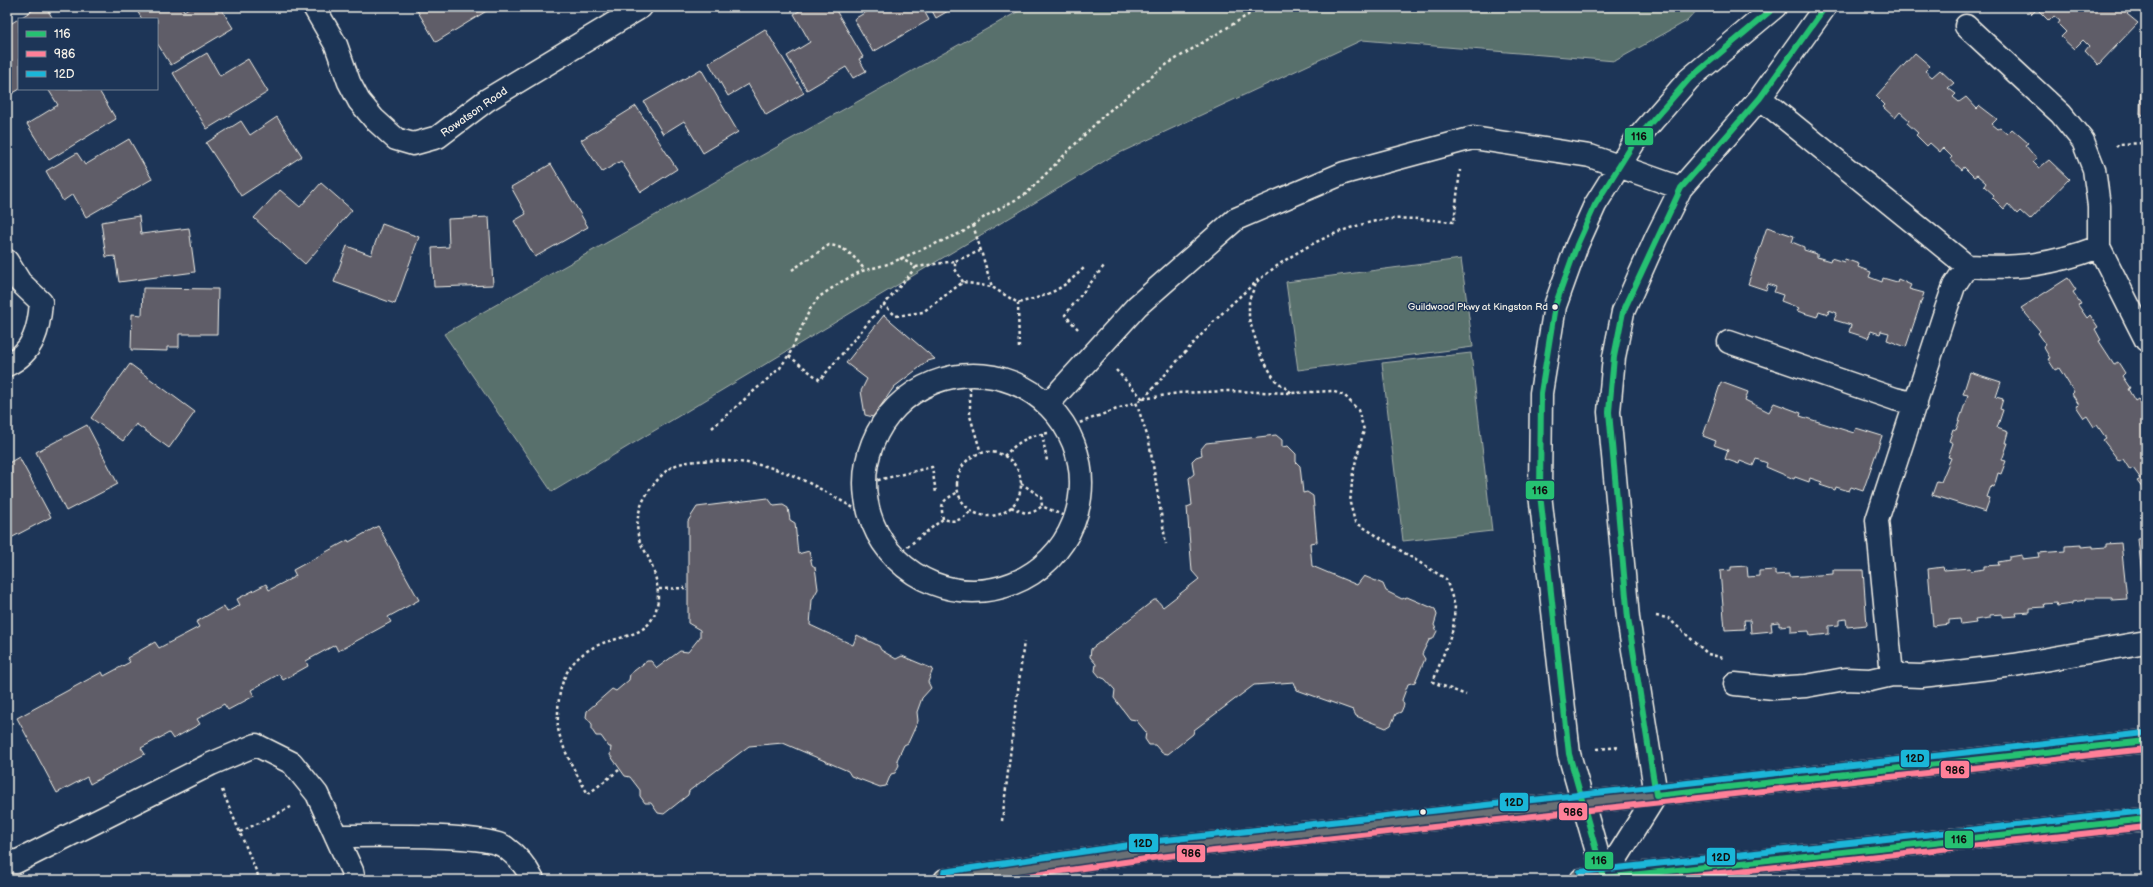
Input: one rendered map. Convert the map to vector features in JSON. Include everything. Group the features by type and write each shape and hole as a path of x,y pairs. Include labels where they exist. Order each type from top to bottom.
{"main road":[{"path":"945,880 1158,849 1582,804 1656,794 2146,741"},
{"path":"1581,880 1604,879 2146,819"}],"street":[{"name":"Rowatson Road","path":"314,7 336,45 349,82 359,101 374,120 396,139 413,144 438,137 487,100 641,7"},
{"path":"1604,879 1569,754 1540,494 1541,393 1555,306 1580,238 1595,205 1617,167 1635,141 1688,79 1775,7"},
{"path":"1604,879 1656,794 1628,618 1609,412 1614,357 1623,312 1680,188 1760,98 1825,7"},
{"path":"1966,26 2061,114 2083,141 2094,169 2099,206 2098,247 2146,340"},
{"path":"1760,98 1967,266 1996,268 2034,266 2066,259 2098,247"},
{"path":"1049,403 1137,306 1236,219 1344,173 1473,138 1590,156 1617,167 1680,188"},
{"path":"7,261 20,282 41,302 38,329 26,352 7,365"},
{"path":"1892,675 1877,520 1954,286 1967,266"},
{"path":"1729,342 1895,399 1916,404"},
{"path":"963,374 1011,380 1049,403 1059,430 1077,450 1081,498 1064,543 1028,577 982,592 934,585 893,558 868,516 864,467 881,422 917,388 963,374"},
{"path":"1735,684 1774,688 1806,686 1845,679 1870,680 1892,675 1935,674 2014,665 2146,642"},
{"path":"7,860 16,862 211,764 256,745 292,763 317,794 352,871 354,880"},
{"path":"336,836 481,839 505,847 525,868 532,880"}],"path":[{"path":"712,428 780,368 788,356 810,309 819,298 841,282 865,270 900,258 963,232 986,216 1026,194 1104,115 1166,65 1261,7"},
{"path":"1144,399 1214,321 1258,279 1300,250 1339,231 1384,220 1411,218 1454,222 1462,141"},
{"path":"973,225 992,287"},
{"path":"792,270 829,245 840,246 850,252 865,270"},
{"path":"900,258 916,267 955,261 980,251"},
{"path":"955,261 955,269 963,282"},
{"path":"1104,266 1065,315 1144,399"},
{"path":"788,356 820,380 916,267"},
{"path":"884,305 896,316 923,312 963,282 992,287 1018,303 1043,297 1066,286 1084,268"},
{"path":"1258,279 1249,300 1249,319 1261,356 1275,380 1292,393"},
{"path":"1018,303 1019,350"},
{"path":"970,375 970,416 981,453"},
{"path":"1004,456 1019,441 1059,430 1144,399 1178,393 1221,391 1292,393 1332,391 1345,396 1358,410 1364,430 1353,472 1350,503 1355,522 1446,579 1455,606 1453,628 1433,682 1466,696"},
{"path":"1136,402 1149,441 1166,544"},
{"path":"1042,434 1047,461"},
{"path":"989,452 1004,456 1013,463 1018,472 1021,483 1020,492 1011,507 1002,514 981,516 971,512 965,506 958,492 958,472 964,463 981,453 989,452"},
{"path":"619,770 588,794 565,752 558,732 559,693 565,672 584,652 602,643 635,632 650,622 656,607 659,589 649,558 638,536 637,516 645,496 658,479 672,467 693,461 727,461 771,467 797,478 868,516"},
{"path":"866,482 932,467 936,493"},
{"path":"1021,483 1041,497 1042,506"},
{"path":"943,519 941,508 944,500 958,492"},
{"path":"1042,506 1073,520"},
{"path":"1011,507 1027,514 1035,512 1042,506"},
{"path":"943,519 952,522 962,520 971,512"},
{"path":"893,558 943,519"},
{"path":"659,589 685,588"},
{"path":"1628,618 1668,618 1708,654 1731,661 1735,684"},
{"path":"1002,821 1024,641"},
{"path":"1596,749 1624,746"},
{"path":"211,764 260,880"},
{"path":"240,832 317,794"}],"green space":[{"path":"1026,7 1700,7 1687,21 1615,61 1362,40 1111,157 552,492 444,334"},
{"path":"1461,259 1473,347 1298,370 1286,282"},
{"path":"1471,353 1492,531 1403,541 1382,363"}],"building":[{"path":"38,7 46,7 52,18 20,18"},
{"path":"140,7 182,7 184,11 190,7 220,7 233,28 171,65 158,45 158,18 141,18 136,9"},
{"path":"415,7 493,7 436,42"},
{"path":"806,7 834,7 863,57 859,59 866,71 853,78 846,67 807,90 787,56 810,42 794,14"},
{"path":"875,7 922,7 929,20 873,52 854,19"},
{"path":"930,7 955,7 936,18"},
{"path":"2025,7 2125,7 2129,11 2127,14 2138,23 2098,65 2085,51 2089,46 2083,40 2074,49 2061,37 2066,32 2058,24 2060,21 2054,16 2049,21 2037,9 2032,14"},
{"path":"18,19 18,90 8,96 7,26"},
{"path":"765,29 804,93 766,115 748,84 728,96 709,63"},
{"path":"2142,50 2146,50 2146,115 2140,115"},
{"path":"207,53 220,76 248,59 268,92 207,129 173,73"},
{"path":"1915,53 1930,66 1925,71 1932,77 1940,70 1954,83 1948,88 1956,94 1953,97 1959,102 1966,97 1977,109 1980,106 1997,119 1992,124 1998,129 2000,128 2007,134 2012,129 2028,143 2025,145 2037,159 2033,162 2039,168 2049,160 2069,179 2030,220 2020,211 2017,214 2008,204 2004,209 1992,197 1994,195 1984,186 1986,183 1977,175 1974,177 1964,167 1962,170 1950,159 1952,157 1943,148 1940,152 1930,143 1927,146 1916,135 1918,133 1907,123 1909,120 1900,112 1895,118 1883,107 1885,105 1876,96"},
{"path":"701,69 738,132 703,153 684,121 663,134 644,102"},
{"path":"49,90 99,90 116,119 49,160 27,124 58,105"},
{"path":"636,106 677,169 641,192 621,161 602,172 581,140"},
{"path":"277,117 302,156 241,196 206,143 241,121 250,135"},
{"path":"129,139 152,179 86,217 73,194 63,201 46,171 77,153 85,165"},
{"path":"551,164 588,227 535,257 514,221 526,214 511,187"},
{"path":"321,183 352,210 305,264 254,218 280,190 300,207"},
{"path":"139,216 141,234 189,228 195,272 119,282 115,256 106,257 101,222"},
{"path":"489,217 493,285 434,287 432,248 449,247 448,219"},
{"path":"382,224 419,237 395,304 334,282 347,246 371,255"},
{"path":"1767,227 1794,236 1792,242 1804,247 1804,250 1817,254 1817,257 1830,261 1831,258 1844,262 1845,259 1859,264 1858,267 1871,272 1869,277 1882,282 1883,278 1897,282 1898,279 1911,285 1909,289 1924,293 1906,347 1887,340 1889,333 1881,331 1880,334 1871,331 1868,338 1849,332 1851,325 1834,320 1837,313 1829,310 1828,314 1819,311 1817,317 1797,311 1799,308 1781,301 1783,295 1774,292 1776,287 1768,284 1766,290 1748,284"},
{"path":"2068,278 2076,290 2073,292 2081,304 2078,305 2087,318 2090,315 2098,327 2095,329 2101,340 2099,341 2114,364 2118,362 2125,373 2122,376 2130,388 2128,389 2135,401 2138,399 2146,410 2146,493 2137,481 2141,479 2133,468 2130,470 2123,459 2119,461 2103,440 2106,438 2097,425 2094,427 2087,416 2084,418 2076,406 2079,405 2072,394 2074,392 2059,368 2055,370 2048,359 2050,358 2043,346 2046,344 2038,333 2040,331 2021,308"},
{"path":"143,288 218,289 217,334 179,334 179,347 167,347 167,351 131,350 132,314 142,315"},
{"path":"884,315 935,359 928,361 894,387 873,417 865,415 861,391 867,379 846,363"},
{"path":"130,364 195,412 169,448 136,424 123,441 91,418"},
{"path":"1970,372 2001,382 1996,397 2003,399 2000,409 2003,410 1997,428 2008,432 2005,443 2008,443 2002,460 2006,461 2001,474 1998,473 1994,487 1991,486 1987,497 1990,498 1985,512 1932,495 1937,481 1941,482 1951,458 1948,457 1953,443 1949,441 1953,429 1956,430 1968,395 1963,394"},
{"path":"1721,382 1748,392 1745,400 1769,412 1774,403 1801,413 1800,416 1854,433 1856,428 1882,436 1863,491 1851,487 1849,491 1836,487 1835,490 1820,485 1822,482 1810,478 1809,482 1795,477 1794,479 1766,467 1767,463 1756,459 1753,466 1740,461 1739,464 1725,459 1728,450 1714,445 1716,441 1703,436"},
{"path":"87,425 118,484 66,511 36,452"},
{"path":"1276,435 1282,440 1282,447 1288,446 1296,454 1296,462 1300,466 1303,493 1307,492 1313,496 1317,542 1310,543 1312,566 1357,585 1364,576 1383,584 1386,591 1402,599 1407,597 1435,609 1437,615 1434,625 1437,631 1433,639 1429,640 1422,654 1425,659 1415,682 1408,684 1402,700 1404,705 1401,712 1396,714 1391,725 1386,728 1356,716 1353,710 1297,690 1294,682 1254,685 1194,730 1193,734 1168,754 1162,753 1155,745 1149,745 1145,739 1146,732 1136,720 1130,719 1114,698 1115,690 1095,671 1096,664 1090,657 1091,649 1154,600 1157,600 1163,607 1199,579 1192,571 1187,507 1192,505 1189,478 1194,474 1192,461 1196,457 1202,455 1201,449 1206,443"},
{"path":"19,457 51,517 7,540 7,464"},
{"path":"768,498 774,506 783,505 788,508 790,520 795,523 798,554 809,551 812,565 815,567 818,589 812,600 810,625 853,645 857,635 879,646 881,650 896,659 902,656 933,669 928,682 931,688 922,698 917,712 918,721 908,743 904,745 897,760 899,765 895,773 891,774 886,786 880,787 851,776 848,771 783,743 749,746 689,791 688,795 664,814 658,813 651,803 645,803 640,796 640,790 630,777 625,776 610,755 611,747 609,747 601,736 596,736 592,730 592,724 586,717 587,711 612,689 616,691 629,680 630,674 647,661 651,661 657,668 680,651 688,652 700,637 700,630 688,623 688,521 697,507"},
{"path":"378,526 419,600 388,617 391,622 338,651 335,645 306,661 308,666 283,680 279,674 251,690 254,696 228,710 224,704 197,719 200,724 173,739 169,733 141,748 145,754 90,784 87,777 57,793 17,718 102,672 104,676 130,662 127,658 155,642 159,648 199,627 196,622 224,606 227,612 240,605 237,599 266,584 269,590 296,576 293,570 348,540 349,542"},
{"path":"2146,538 2146,594 2144,595 2138,539"},
{"path":"2121,543 2127,599 2112,600 2112,598 2086,598 2086,600 2072,602 2072,604 2057,606 2056,603 2044,604 2045,607 2030,608 2030,612 2016,613 2017,616 2002,617 2002,614 1990,615 1990,618 1975,620 1976,623 1961,625 1960,619 1949,620 1949,624 1933,626 1928,569 1943,567 1944,570 1970,568 1971,571 1984,569 1984,566 1999,565 1998,562 2009,560 2009,557 2022,555 2022,559 2039,557 2038,553 2065,551 2065,546 2081,545 2081,547 2093,546 2093,548 2106,547 2106,544"},
{"path":"1747,566 1748,577 1759,576 1759,571 1775,570 1775,575 1789,574 1789,577 1833,574 1833,570 1863,570 1867,625 1847,627 1846,619 1839,620 1839,625 1829,626 1829,634 1810,636 1809,631 1791,632 1791,625 1779,626 1779,622 1771,623 1772,631 1751,633 1750,620 1744,620 1745,629 1725,630 1720,571 1731,570 1731,567"}],"transit line":[{"name":"116","path":"1775,7 1689,79 1635,141 1595,205 1577,245 1555,306 1541,393 1540,494 1569,754 1604,878 2146,819"},
{"name":"116","path":"1825,7 1760,98 1681,188 1623,312 1614,357 1609,412 1628,618 1656,795 2146,741"},
{"name":"12D","path":"944,872 1157,841 2145,733"},
{"name":"986","path":"1001,880 1159,857 2146,749"},
{"name":"12D","path":"1580,872 2145,811"},
{"name":"986","path":"1656,880 2146,827"}],"place":[{"name":"Guildwood Pkwy at Kingston Rd","path":"1555,307"}]}
